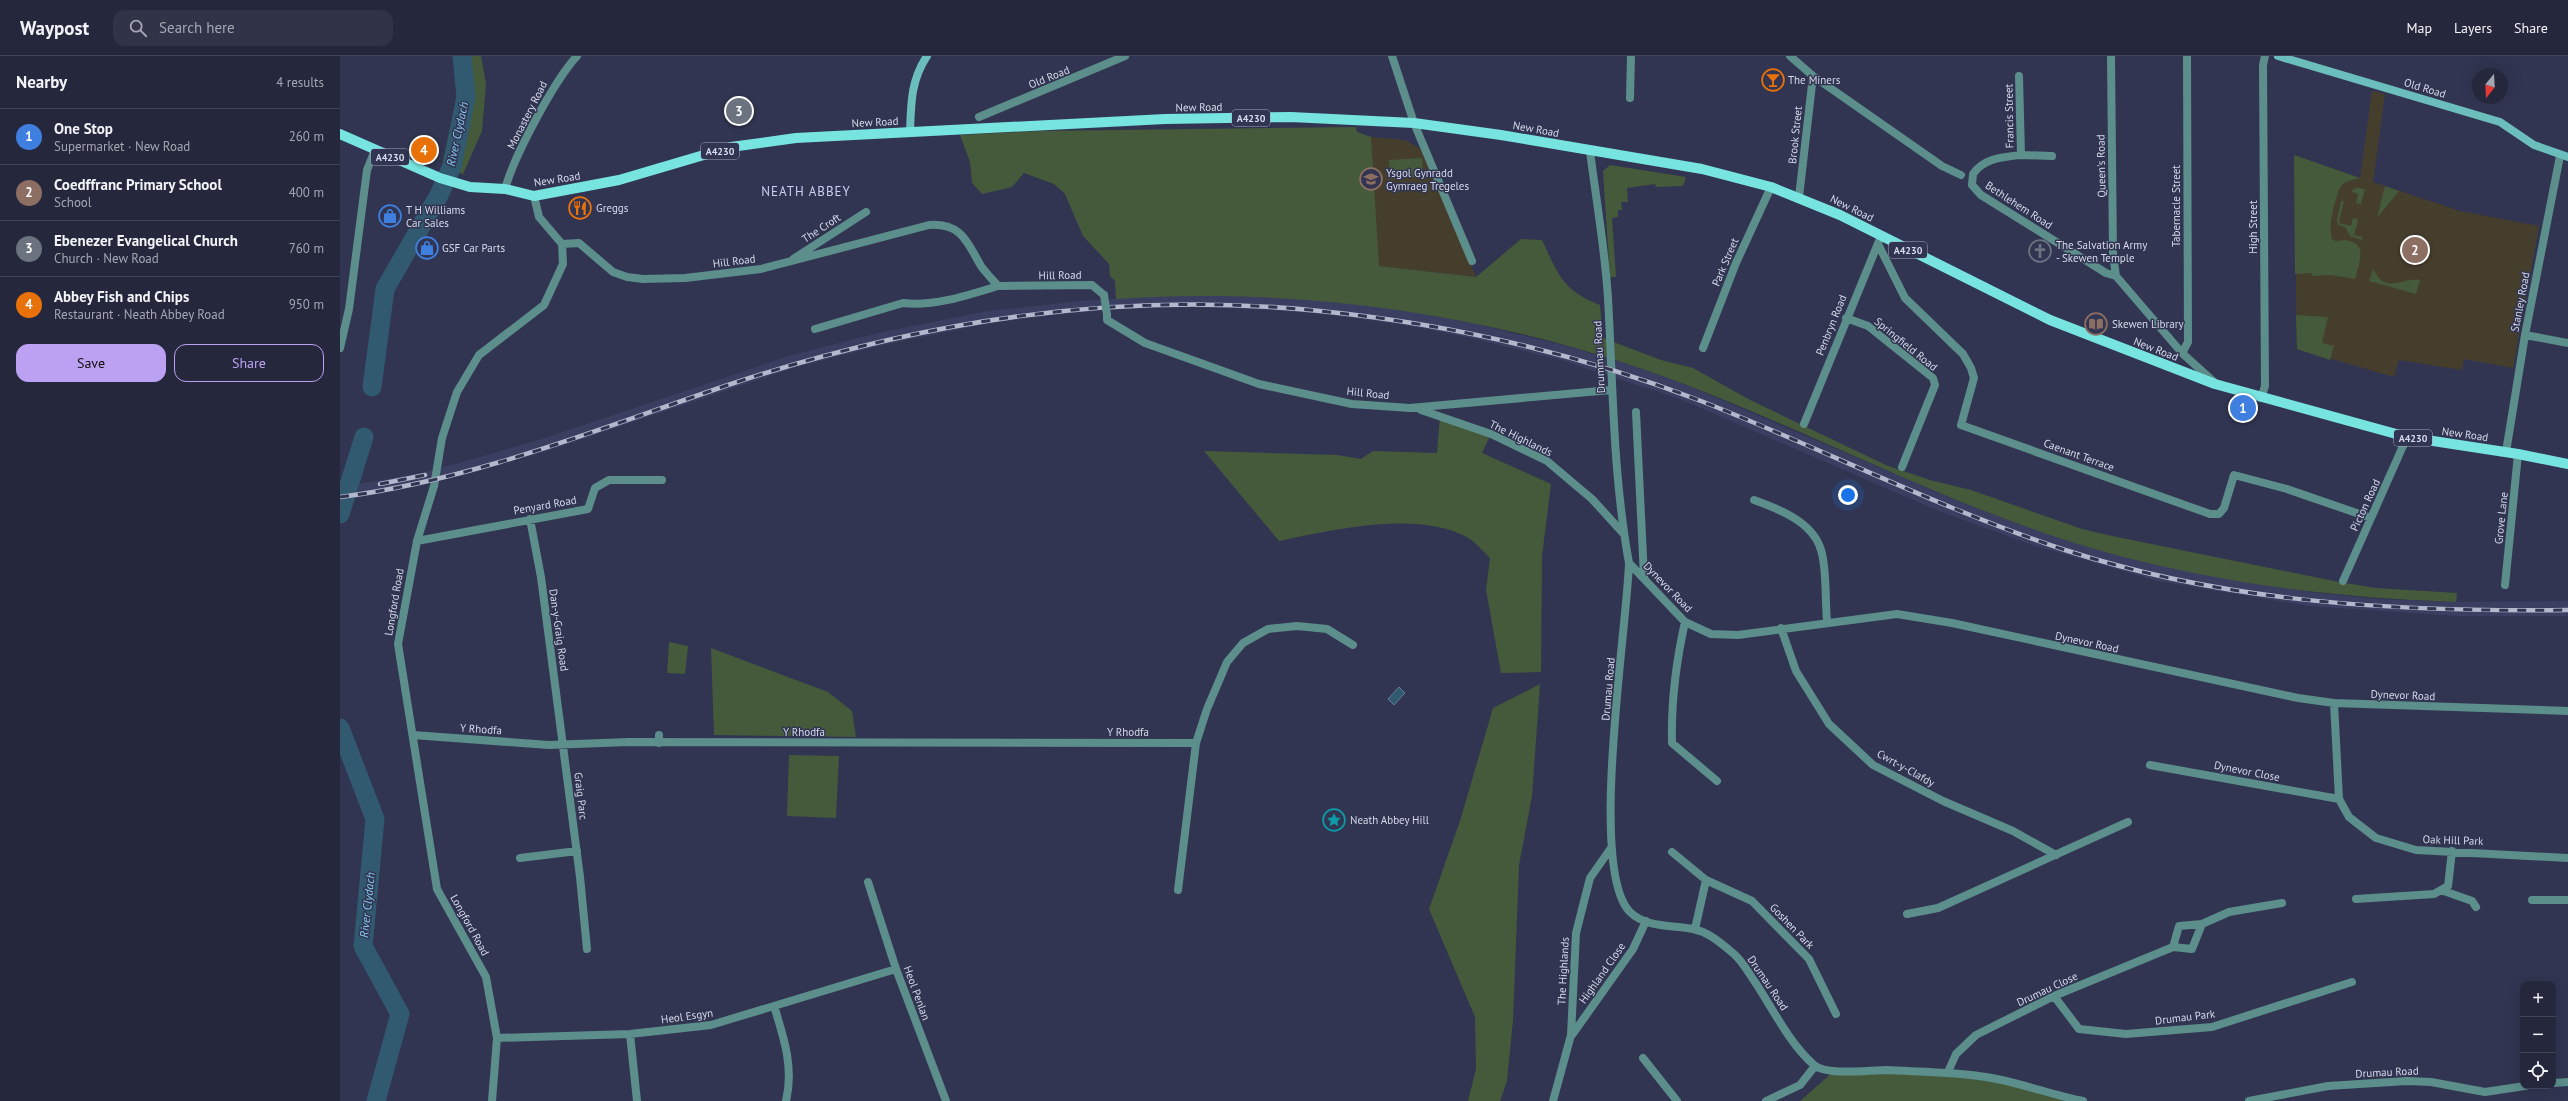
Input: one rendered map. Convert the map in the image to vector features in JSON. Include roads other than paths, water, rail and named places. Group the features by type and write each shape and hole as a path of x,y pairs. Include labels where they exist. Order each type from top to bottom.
{"main road":[{"name":"New Road","path":"375,150 440,178 470,187 505,189 534,196 619,180 754,143 910,132 1181,119 1291,117 1414,123 1501,135 1702,169 1771,187 1800,197 1879,240 2050,320 2215,384 2406,438 2506,452 2568,464"},
{"name":"A4230","path":"340,134 375,150"}],"street":[{"name":"Monastery Road","path":"505,189 527,139 559,78 577,56"},
{"path":"910,132 911,92 917,70 927,56"},
{"name":"Old Road","path":"979,117 1126,56"},
{"path":"1392,56 1414,123 1472,261"},
{"path":"1630,98 1631,56"},
{"path":"1790,56 1813,76 1942,166 1961,175"},
{"name":"Queen's Road","path":"2111,56 2113,255 2116,276"},
{"name":"Tabernacle Street","path":"2182,353 2188,342 2187,56"},
{"name":"High Street","path":"2261,398 2265,386 2263,66 2265,56"},
{"name":"Old Road","path":"2278,56 2500,122 2534,145 2564,157"},
{"name":"Brook Street","path":"1800,197 1813,76"},
{"name":"Francis Street","path":"2019,76 2021,156"},
{"path":"340,348 349,309 367,170 375,150"},
{"name":"Drummau Road","path":"1590,151 1607,296 1611,390 1623,533 1629,563"},
{"name":"Francis Street","path":"1972,185 1973,174 1987,162 1998,158 2052,156"},
{"name":"Stanley Road","path":"2506,452 2525,335 2564,157"},
{"name":"Bethlehem Road","path":"1972,185 1981,195 2106,273 2116,276 2182,353 2215,384"},
{"name":"Park Street","path":"1703,348 1736,263 1771,187"},
{"path":"534,196 539,216 562,244"},
{"name":"The Croft","path":"787,262 866,212"},
{"name":"Hill Road","path":"562,244 578,243 613,272 643,279 715,274 761,268 929,225 941,224 950,227 966,239 982,268 998,286 1092,285 1104,295 1107,320 1144,343 1259,384 1352,404 1410,408 1611,390"},
{"name":"Penbryn Road","path":"1804,424 1879,240"},
{"name":"Caenant Terrace","path":"1879,240 1905,298 1963,354 1971,368 1974,378 1961,425 2210,514 2219,514 2224,508 2234,475 2288,489 2371,518"},
{"name":"Longford Road","path":"492,1101 497,1038 486,978 438,889 398,644 417,541 434,486 442,438 457,392 479,355 544,305 563,264 562,244"},
{"path":"815,329 903,303 914,304 944,300 998,286"},
{"name":"Springfield Road","path":"1846,318 1868,326 1933,378 1934,385 1902,467"},
{"path":"2525,335 2568,343"},
{"name":"The Highlands","path":"1410,408 1430,412 1491,434 1547,461 1592,499 1623,533"},
{"path":"1636,412 1644,577"},
{"name":"Picton Road","path":"2343,581 2406,438"},
{"name":"Grove Lane","path":"2505,585 2518,454"},
{"name":"Penyard Road","path":"417,541 588,509 595,488 610,480 662,480"},
{"path":"1754,500 1779,509 1806,526 1821,550 1827,622"},
{"name":"Dan-y-Graig Road","path":"530,519 541,577 563,744"},
{"name":"Dynevor Road","path":"1629,563 1644,577 1685,622 1711,634 1738,635 1781,628 1897,614 1937,620 2298,698 2334,703 2568,711"},
{"name":"Drumau Road","path":"1629,563 1610,801 1611,848 1616,885 1630,912 1646,921 1695,929 1718,940 1740,959 1792,1039 1815,1066"},
{"path":"1685,622 1676,666 1671,719 1672,743 1717,781"},
{"path":"1178,890 1196,743 1207,709 1227,662 1243,643 1268,629 1297,626 1327,629 1352,645"},
{"name":"Cwrt-y-Clafdy","path":"1781,628 1796,671 1829,724 1873,765 1943,801 2013,831 2056,855"},
{"path":"2334,703 2338,796"},
{"name":"Y Rhodfa","path":"413,736 549,745 659,739 1196,743"},
{"name":"Graig Parc","path":"563,744 577,851 587,949"},
{"name":"Dynevor Close","path":"2150,765 2338,796"},
{"name":"Oak Hill Park","path":"2338,796 2349,817 2376,838 2416,850 2568,858"},
{"path":"1907,914 1938,908 2128,822"},
{"name":"The Highlands","path":"1553,1101 1571,1035 1576,933 1590,878 1611,848"},
{"path":"520,858 577,851"},
{"path":"2356,899 2434,894 2448,886 2452,851"},
{"name":"Goshen Park","path":"1672,852 1706,880 1752,901 1809,959 1836,1014"},
{"path":"1695,929 1706,880"},
{"name":"Heol Penlan","path":"868,882 896,969 946,1101"},
{"path":"2441,890 2472,901 2476,907"},
{"path":"2532,900 2568,900"},
{"path":"2173,947 2179,926 2202,924 2229,912 2282,903"},
{"name":"Highland Close","path":"1571,1035 1633,949 1646,921"},
{"name":"Drumau Close","path":"1948,1072 1956,1054 1976,1035 2054,996 2173,947 2192,949 2202,924"},
{"name":"Heol Esgyn","path":"497,1038 630,1034 711,1025 896,969"},
{"name":"Drumau Park","path":"2054,996 2079,1029 2126,1034 2212,1027 2352,982"},
{"path":"774,1006 786,1045 790,1075 786,1101"},
{"path":"630,1034 637,1101"},
{"path":"1643,1058 1677,1101"},
{"path":"1766,1101 1800,1085 1815,1066 1833,1072 1862,1070 1948,1072 1997,1079 2083,1101"},
{"name":"Drumau Road","path":"2249,1101 2328,1086 2407,1081 2431,1082 2485,1092 2520,1087"},
{"path":"2556,1083 2568,1082"}],"waterway":[{"name":"River Clydach","path":"372,387 385,289 439,195 452,166 466,97 462,56"},
{"name":"River Clydach","path":"340,514 364,437"},
{"name":"River Clydach","path":"340,728 375,819 363,946 400,1014 376,1101"}],"railway":[{"path":"340,497 390,489 439,478 537,451 728,385 873,343 946,328 1020,316 1094,308 1169,305 1244,306 1320,311 1418,324 1514,343 1561,355 1655,384 1701,401 1973,516 2065,550 2126,568 2188,582 2251,593 2314,601 2441,609 2568,610"},
{"path":"380,484 425,475"}],"place":[{"name":"The Miners","path":"1773,80"},
{"name":"Ebenezer Evangelical Church","path":"739,111"},
{"name":"Abbey Fish and Chips","path":"424,150"},
{"name":"Ysgol Gynradd Gymraeg Tregeles","path":"1371,179"},
{"name":"Greggs","path":"580,208"},
{"name":"T H Williams Car Sales","path":"390,216"},
{"name":"GSF Car Parts","path":"427,248"},
{"name":"Coedffranc Primary School","path":"2415,250"},
{"name":"The Salvation Army - Skewen Temple","path":"2040,251"},
{"name":"Skewen Library","path":"2096,324"},
{"name":"One Stop","path":"2243,408"},
{"name":"Neath Abbey Hill","path":"1334,820"}],"district":[{"name":"NEATH ABBEY","path":"806,191"}]}
